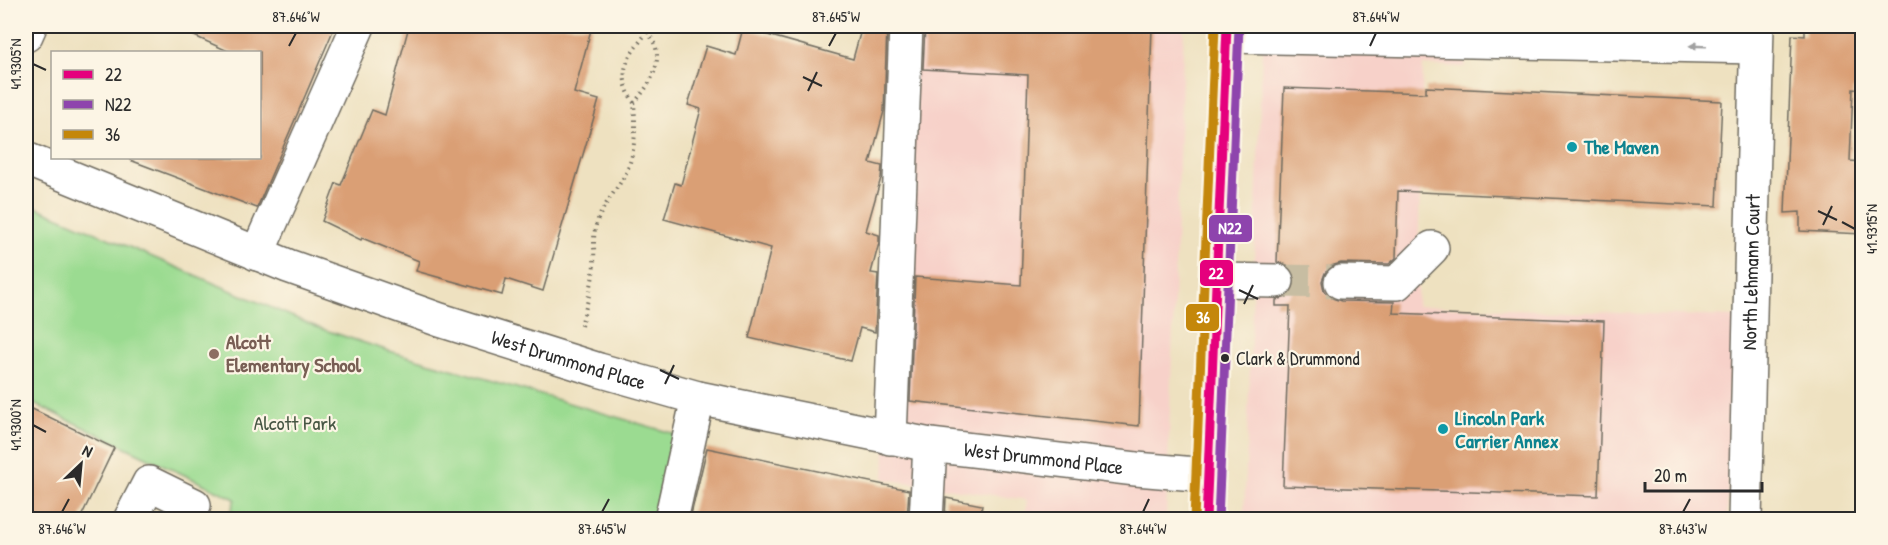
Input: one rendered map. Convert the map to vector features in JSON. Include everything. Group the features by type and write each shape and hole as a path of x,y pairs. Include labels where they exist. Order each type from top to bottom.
{"street":[{"path":"26,35 30,26"},
{"path":"257,254 358,26"},
{"path":"890,438 906,26"},
{"path":"1206,519 1227,31 1757,36"},
{"name":"North Lehmann Court","path":"1745,519 1757,36"},
{"name":"West Drummond Place","path":"26,159 257,254 440,320 599,370 698,398 930,445 1208,475"},
{"path":"1341,282 1397,283 1432,248"},
{"path":"1216,280 1276,281"},
{"path":"671,519 698,398"},
{"path":"926,519 930,445"},
{"path":"130,519 149,483 194,505 189,519"}],"path":[{"path":"634,103 647,89 654,75 657,61 656,47 648,26"},
{"path":"581,328 594,263 593,243 596,224 630,163 636,122 634,103 626,90 623,78 628,61 648,31"}],"shaded area":[{"path":"899,26 1184,26 1166,519 1025,519 1027,500 884,479"},
{"path":"1263,26 1467,26 1465,67 1423,65 1417,306 1736,317 1727,519 1244,520"}],"green space":[{"name":"Alcott Park","path":"26,203 319,328 386,350 675,434 655,519 228,519 235,499 26,400"}],"building":[{"path":"172,26 335,26 257,208 130,160 261,159 261,51 228,51"},
{"path":"409,26 592,26 574,93 599,100 543,291 506,279 502,295 416,271 419,261 362,238 361,240 322,221 336,183 341,185 372,110 385,115"},
{"path":"862,26 887,26 884,111 870,163 882,166 881,178 866,231 879,235 871,273 878,274 875,332 860,328 851,361 749,338 771,248 664,219 675,183 681,185 701,109 688,105 706,46 736,55 743,28 853,59"},
{"path":"925,26 1152,26 1139,426 910,401 915,277 1021,285 1028,75 923,69"},
{"path":"1805,26 1863,27 1863,90 1853,89 1850,161 1863,162 1863,234 1800,231 1800,212 1785,213 1792,35 1805,36"},
{"path":"1426,87 1722,101 1717,206 1398,191 1396,258 1389,264 1341,263 1331,266 1322,281 1324,291 1332,298 1341,301 1394,302 1393,313 1604,321 1598,496 1283,486 1290,306 1276,306 1276,300 1287,297 1296,281 1294,272 1287,265 1277,262 1284,88 1426,93"},
{"path":"26,406 114,448 80,519 26,519"},
{"path":"707,448 909,490 907,519 690,519"},
{"path":"946,498 982,505 980,519 945,519"}],"tunnel":[{"path":"1277,281 1341,282"}],"transit line":[{"name":"36","path":"1194,519 1215,26"},
{"name":"22","path":"1206,520 1227,26"},
{"name":"N22","path":"1218,520 1239,27"}],"place":[{"name":"The Maven","path":"1572,147"},
{"name":"Alcott Elementary School","path":"214,354"},
{"name":"Clark & Drummond","path":"1225,358"},
{"name":"Lincoln Park Carrier Annex","path":"1443,429"}]}
